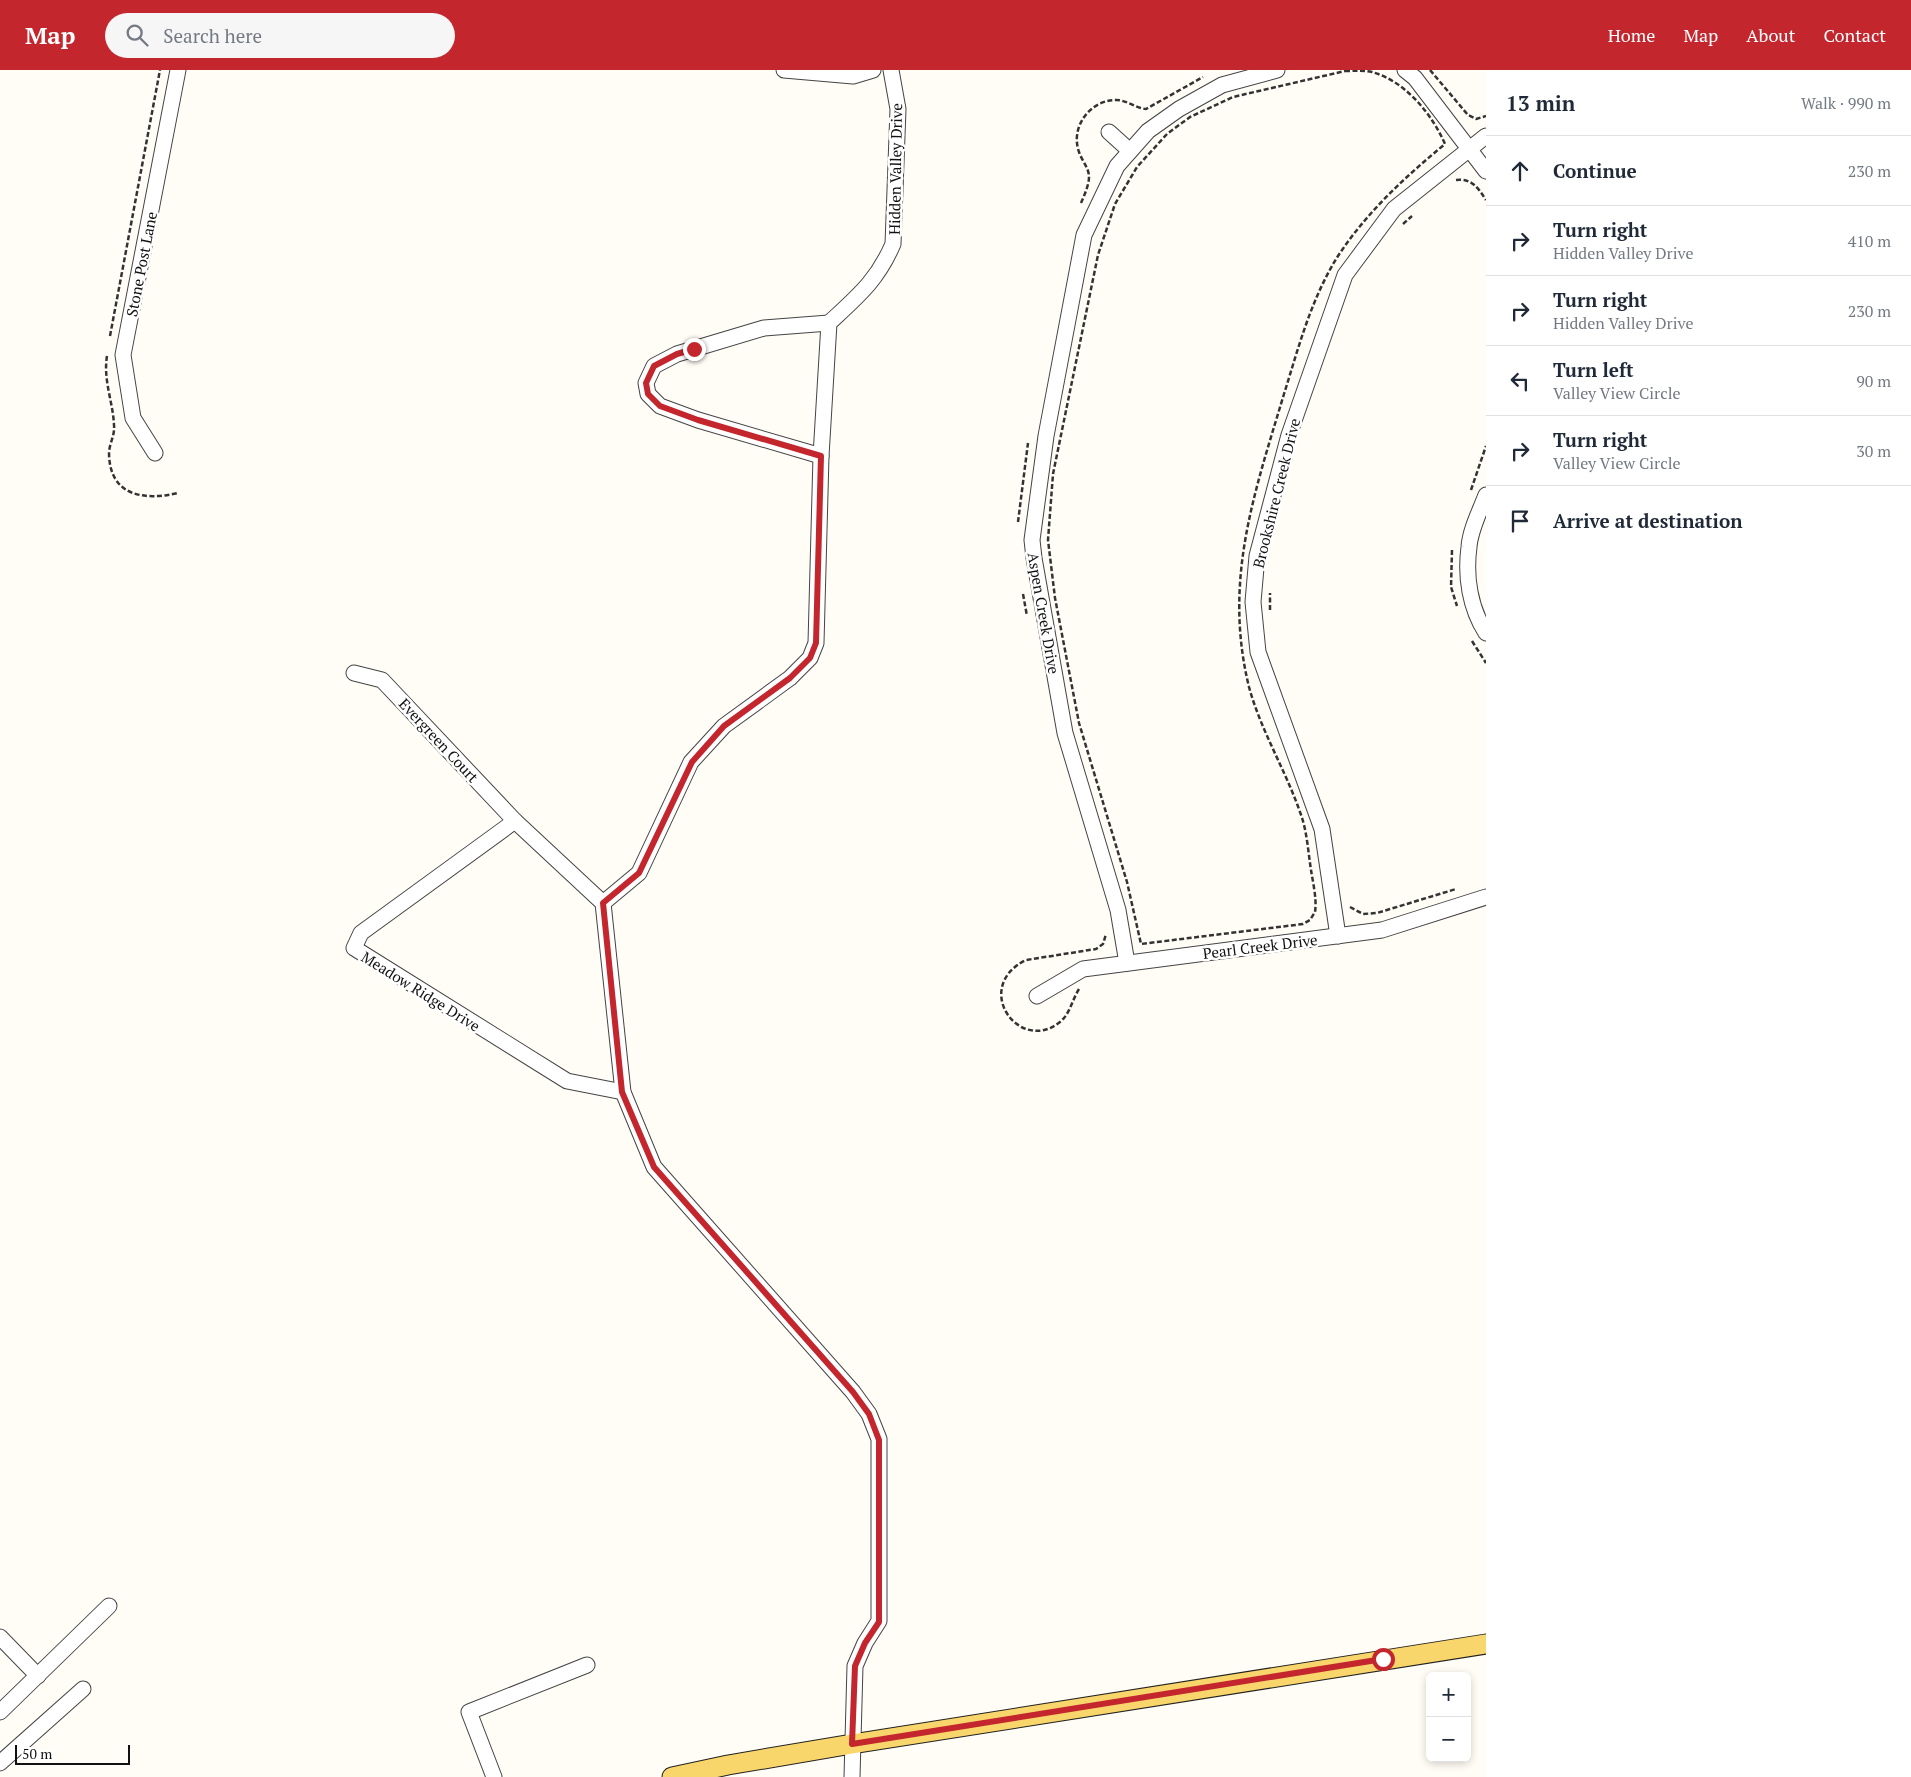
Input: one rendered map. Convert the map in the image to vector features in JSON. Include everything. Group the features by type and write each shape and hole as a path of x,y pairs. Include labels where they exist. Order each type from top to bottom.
{"main road":[{"path":"672,1777 728,1765 852,1744 1486,1644"}],"street":[{"name":"Stone Post Lane","path":"155,454 133,418 123,355 178,70"},
{"path":"784,70 853,76 873,70"},
{"name":"Hidden Valley Drive","path":"829,324 872,284 885,263 893,244 898,109 891,70"},
{"name":"Aspen Creek Drive","path":"1128,963 1118,910 1065,733 1032,540 1046,436 1084,235 1117,166 1148,131 1179,109 1222,85 1277,70"},
{"path":"1405,70 1415,78 1486,171"},
{"name":"Brookshire Creek Drive","path":"1338,936 1322,828 1258,652 1253,602 1257,556 1289,435 1345,275 1394,209 1469,147 1481,131"},
{"path":"1109,132 1130,151"},
{"path":"603,903 639,873 692,762 724,726 790,678 810,658 816,643 821,456 829,324 764,328 677,354 654,366 646,383 648,394 660,406 698,420 821,456"},
{"path":"1486,495 1468,546 1468,579 1475,616 1486,633"},
{"name":"Evergreen Court","path":"354,673 382,680 515,821"},
{"path":"515,821 603,903 622,1092 654,1167 853,1392 869,1414 879,1440 879,1622 865,1643 855,1666 852,1777"},
{"name":"Meadow Ridge Drive","path":"515,821 361,933 354,948 567,1081 622,1092"},
{"name":"Pearl Creek Drive","path":"1037,996 1082,969 1382,930 1486,897"},
{"path":"0,1712 108,1606"},
{"path":"0,1637 38,1676"},
{"path":"494,1777 469,1712 587,1665"},
{"path":"0,1763 83,1689"}],"path":[{"path":"1430,70 1468,115 1476,119 1481,131"},
{"path":"1363,71 1381,76 1409,94 1430,117 1445,144 1401,181 1367,217 1336,259 1314,302 1306,321 1254,494 1243,545 1239,583 1240,637 1251,693 1268,741 1305,827 1316,908 1310,920 1303,924 1141,944 1128,882 1090,766 1077,714 1049,555 1050,505 1054,474 1098,254 1115,204 1137,167 1167,134 1190,117 1211,106 1233,97 1325,75 1363,71"},
{"path":"1080,207 1090,179 1077,145 1078,129 1086,114 1100,104 1116,100 1146,109 1191,82 1209,74"},
{"path":"1476,119 1486,116"},
{"path":"1450,183 1464,179 1474,183 1486,200"},
{"path":"1399,228 1418,210"},
{"path":"1017,531 1019,499 1030,434"},
{"path":"1270,586 1270,611"},
{"path":"1023,589 1028,617"},
{"path":"1348,904 1358,913 1377,913 1459,888"},
{"path":"1310,920 1313,924"},
{"path":"1082,986 1068,1014 1062,1021 1046,1030 1036,1031 1019,1026 1006,1013 1002,1004 1002,986 1010,970 1018,964 1026,960 1096,949 1102,945 1106,934 1105,927"},
{"path":"1102,945 1107,949"}],"route":[{"path":"694,349 677,354 654,366 646,383 648,394 660,406 698,420 821,456 816,643 810,658 790,678 724,726 692,762 655,843 639,873 603,903 622,1092 654,1167 853,1392 869,1414 879,1440 879,1622 865,1643 855,1666 852,1744 1383,1659"}]}
